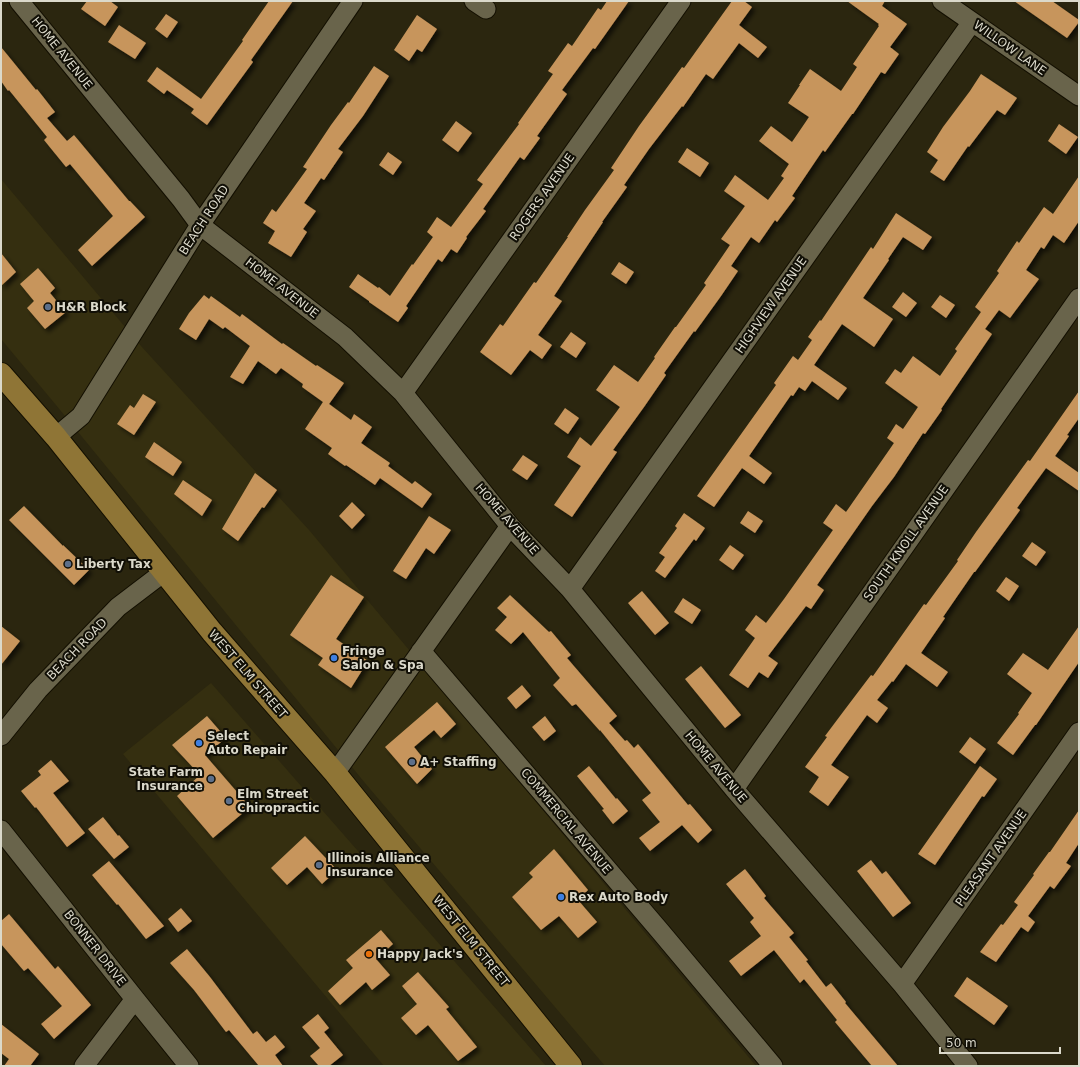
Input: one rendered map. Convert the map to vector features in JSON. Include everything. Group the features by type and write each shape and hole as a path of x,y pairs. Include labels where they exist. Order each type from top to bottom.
{"main road":[{"name":"WEST ELM STREET","path":"1,374 56,437 214,635 335,773 571,1066"}],"street":[{"name":"BEACH ROAD","path":"56,437 81,416 200,225 353,1"},
{"name":"ROGERS AVENUE","path":"403,393 681,1"},
{"name":"WILLOW LANE","path":"942,1 1079,96"},
{"name":"HOME AVENUE","path":"30,5 200,225 345,337 403,393 510,526 570,589 734,789 902,984 968,1066"},
{"name":"HIGHVIEW AVENUE","path":"570,589 972,22"},
{"name":"SOUTH KNOLL AVENUE","path":"734,789 1079,298"},
{"path":"335,773 510,526"},
{"name":"BEACH ROAD","path":"1,736 38,690 118,607 164,572"},
{"name":"COMMERCIAL AVENUE","path":"421,651 773,1066"},
{"name":"PLEASANT AVENUE","path":"902,984 1079,732"},
{"name":"BONNER DRIVE","path":"1,830 189,1066"},
{"path":"84,1066 135,999"}],"shaded area":[{"path":"1,179 141,346 309,530 756,1066 605,1066 365,783 1,339"},
{"path":"211,683 546,1066 384,1066 123,754"}],"building":[{"path":"87,1 110,1 118,7 105,26 81,9"},
{"path":"269,1 293,1 251,60 253,62 207,125 191,113 194,109 167,90 164,94 147,81 157,67 201,99 243,41 242,40"},
{"path":"607,1 629,1 595,49 593,48 562,90 567,94 537,136 540,138 524,160 520,157 483,209 486,211 466,237 467,238 457,253 451,249 442,262 438,259 406,306 408,308 398,322 349,287 358,274 390,296 433,237 427,232 437,217 451,227 483,184 477,180 519,124 518,123 553,74 548,71 568,43 572,46 598,8 601,10"},
{"path":"732,1 744,1 752,7 739,25 767,47 758,58 739,43 713,79 706,74 683,107 682,106 649,149 624,185 627,187 602,222 554,296 562,301 538,335 552,345 542,359 530,350 511,375 480,352 500,324 503,326 534,282 536,283 614,170 611,168 639,126 682,67 684,68"},
{"path":"847,1 885,1 882,6 907,24 890,47 899,54 885,74 881,72 825,152 823,150 792,196 795,198 777,222 775,220 759,243 751,237 731,266 738,271 664,373 666,375 613,450 617,452 572,517 554,505 581,466 567,457 580,437 591,446 620,407 596,390 614,365 638,382 675,327 706,285 704,283 730,245 721,239 745,206 724,191 735,175 768,200 784,178 781,176 789,164 759,141 771,126 792,142 809,117 788,103 810,69 841,91 857,67 853,64 879,26 879,24"},
{"path":"1014,1 1052,1 1079,20 1079,22 1067,38"},
{"path":"166,14 178,22 167,38 155,29"},
{"path":"417,15 437,29 422,52 417,49 409,61 394,50"},
{"path":"119,25 146,43 135,59 108,42"},
{"path":"1,47 55,112 47,118 67,141 74,135 129,201 145,217 92,266 78,250 113,216 70,164 66,167 44,140 47,137 1,81"},
{"path":"374,66 389,76 363,116 338,149 343,152 324,180 321,178 304,203 316,211 303,229 307,232 291,257 268,243 275,231 263,223 272,209 276,212 307,169 303,167 331,125 348,102 349,103"},
{"path":"981,74 1017,98 1005,115 997,110 969,147 968,146 944,181 930,172 938,160 927,152"},
{"path":"456,121 472,133 458,152 442,140"},
{"path":"1059,124 1078,137 1066,154 1048,141"},
{"path":"687,148 709,163 700,177 678,162"},
{"path":"388,152 402,162 393,175 379,165"},
{"path":"1079,176 1079,221 1064,243 1053,235 1044,249 1041,247 1026,270 1039,279 1010,318 999,310 985,329 992,334 941,409 942,410 925,434 923,433 894,477 817,585 824,590 811,609 806,606 768,656 778,663 768,678 759,672 748,688 729,675 755,638 745,630 756,615 766,623 833,530 823,523 836,504 846,512 894,443 887,438 896,424 903,429 918,407 885,383 895,369 901,373 913,356 940,376 957,351 955,349 981,312 975,307 999,273 997,271 1017,241 1019,243 1044,207 1053,214"},
{"path":"896,213 932,237 923,250 903,237 863,298 893,319 874,347 842,324 814,365 847,388 838,400 812,381 805,391 799,387 793,396 791,395 749,456 772,473 764,484 742,468 714,507 697,496 776,385 774,383 793,356 798,360 812,340 808,337 820,320 821,321 871,247 873,249"},
{"path":"1,253 16,272 1,286"},
{"path":"619,262 634,272 626,284 611,274"},
{"path":"38,268 55,288 50,293 66,312 45,329 27,308 34,301 20,284"},
{"path":"903,292 917,303 906,317 892,307"},
{"path":"204,295 209,299 211,296 240,317 242,314 282,344 283,343 344,383 329,404 351,420 354,414 372,427 361,443 390,463 388,466 412,484 415,481 432,494 422,508 380,478 375,485 328,454 332,448 305,429 323,402 302,387 303,384 281,368 276,374 258,361 243,384 230,377 250,346 225,327 223,329 209,319 196,340 179,329 189,313"},
{"path":"940,295 955,305 946,318 931,307"},
{"path":"571,332 586,343 576,358 560,347"},
{"path":"1079,391 1079,418 1055,456 1079,473 1079,491 1046,468 1017,508 1020,510 974,572 943,617 945,618 921,653 948,672 937,687 906,664 877,700 888,708 877,723 867,715 831,765 849,777 828,806 809,792 819,777 805,767 827,737 825,736 871,675 873,676 924,604 926,605 958,561 957,560 976,532 1028,460 1030,461"},
{"path":"143,394 156,402 134,435 117,424 130,405 134,408"},
{"path":"565,408 579,418 568,434 554,424"},
{"path":"154,442 182,462 173,476 145,457"},
{"path":"523,455 538,465 527,480 512,470"},
{"path":"255,473 277,490 264,508 262,507 238,541 222,529"},
{"path":"183,480 212,500 202,516 174,494"},
{"path":"352,502 365,515 352,529 339,516"},
{"path":"24,506 89,570 74,585 9,520"},
{"path":"748,511 763,521 755,533 740,523"},
{"path":"684,513 705,528 696,541 694,539 665,578 655,571 665,557 659,553 677,528 675,526"},
{"path":"429,516 451,530 434,554 426,548 406,579 393,571"},
{"path":"1032,542 1046,552 1036,566 1022,556"},
{"path":"730,545 744,555 733,570 719,560"},
{"path":"331,575 364,597 336,639 368,661 351,688 318,665 323,658 290,635"},
{"path":"1006,577 1019,586 1009,601 996,591"},
{"path":"642,591 669,623 655,635 628,603"},
{"path":"510,595 549,632 551,631 571,655 567,658 617,716 609,723 625,741 627,740 634,748 638,744 688,805 690,804 712,830 698,843 682,825 650,851 639,838 660,822 642,800 651,793 600,730 576,704 572,706 553,685 560,678 523,632 511,644 495,630 507,617 497,608"},
{"path":"683,598 701,610 692,624 674,612"},
{"path":"1,626 20,641 1,665"},
{"path":"1079,626 1079,662 1036,725 1013,755 997,743 1019,714 1018,713 1032,693 1007,674 1023,653 1048,670"},
{"path":"701,666 741,715 725,728 685,679"},
{"path":"522,685 531,696 516,709 507,698"},
{"path":"437,702 456,724 441,738 434,730 414,747 432,769 417,784 385,747"},
{"path":"207,716 226,738 205,755 250,807 213,838 177,796 200,775 172,745"},
{"path":"545,716 556,731 544,741 532,727"},
{"path":"970,737 986,749 975,764 959,752"},
{"path":"51,760 69,781 53,793 85,833 67,847 36,807 35,808 21,791 41,775 38,771"},
{"path":"589,766 616,799 617,798 628,811 613,824 602,810 604,809 577,776"},
{"path":"980,766 997,779 984,797 982,796 935,865 918,854"},
{"path":"1079,810 1079,843 1066,863 1071,866 1054,889 1050,886 1028,916 1035,922 1028,932 1021,927 996,962 980,952 1001,924 1003,925 1018,905 1014,902"},
{"path":"103,817 129,847 114,859 88,829"},
{"path":"305,836 337,870 322,884 307,867 287,885 271,868"},
{"path":"554,849 588,890 578,900 597,922 578,938 559,916 541,930 512,897 533,877 529,873"},
{"path":"871,860 882,874 886,871 911,903 893,917 857,871"},
{"path":"109,861 164,926 146,939 92,875"},
{"path":"745,869 766,896 764,898 794,933 789,937 808,960 806,961 826,987 831,983 846,1002 845,1003 898,1066 872,1066 835,1022 837,1020 804,979 800,983 774,950 741,976 729,961 761,936 750,922 754,918 726,884"},
{"path":"181,908 192,921 178,932 168,919"},
{"path":"9,914 55,969 58,966 91,1005 54,1039 41,1024 62,1006 28,968 24,971 1,944 1,921"},
{"path":"381,930 393,944 376,959 390,975 372,990 366,982 340,1005 328,991 353,968 346,960"},
{"path":"187,949 253,1034 257,1031 266,1042 275,1035 285,1047 275,1055 283,1066 259,1066 229,1030 226,1032 194,990 170,963"},
{"path":"418,972 449,1007 446,1009 477,1047 458,1061 428,1025 416,1035 401,1018 417,1004 402,986"},
{"path":"967,977 1008,1006 994,1025 954,996"},
{"path":"318,1014 329,1028 324,1032 343,1055 329,1066 319,1066 310,1056 320,1048 302,1027"},
{"path":"1,1024 39,1054 30,1066 4,1066 9,1059 1,1053"}],"place":[{"name":"H&R Block","path":"48,307"},
{"name":"Liberty Tax","path":"68,564"},
{"name":"Fringe Salon & Spa","path":"334,658"},
{"name":"Select Auto Repair","path":"199,743"},
{"name":"A+ Staffing","path":"412,762"},
{"name":"State Farm Insurance","path":"211,779"},
{"name":"Elm Street Chiropractic","path":"229,801"},
{"name":"Illinois Alliance Insurance","path":"319,865"},
{"name":"Rex Auto Body","path":"561,897"},
{"name":"Happy Jack's","path":"369,954"}]}
